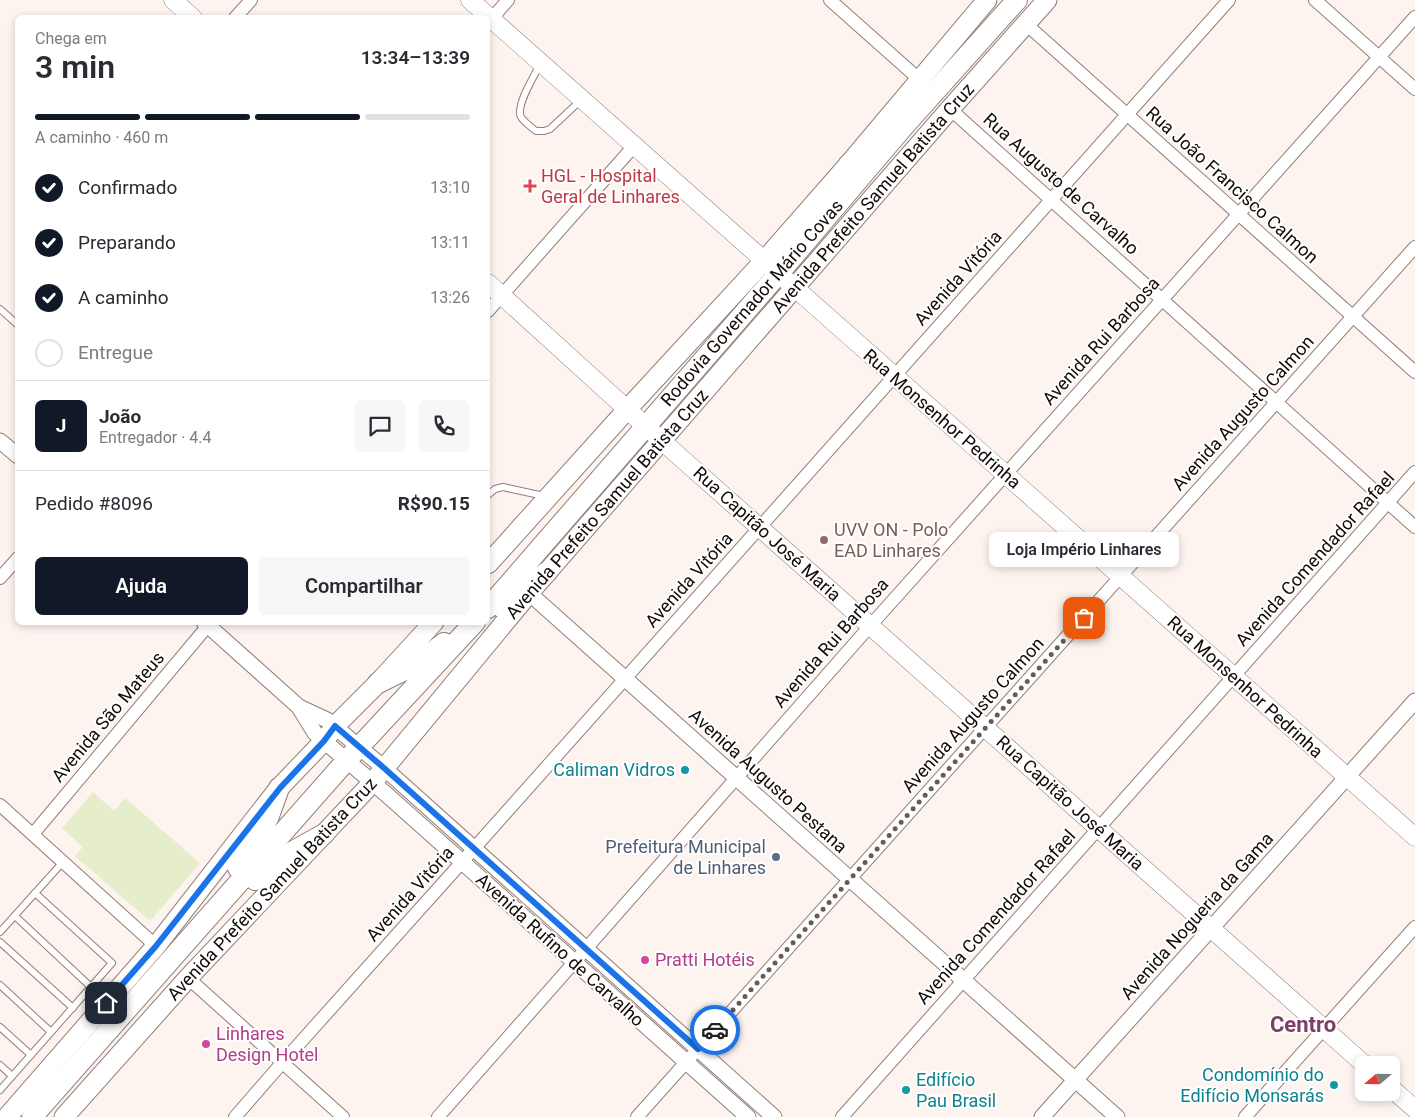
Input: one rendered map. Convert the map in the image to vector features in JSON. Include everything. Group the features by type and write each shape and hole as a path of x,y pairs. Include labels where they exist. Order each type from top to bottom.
{"highway":[{"name":"Rodovia Governador Mário Covas","path":"490,606 645,426 771,267 904,126 1017,0"},
{"path":"848,164 904,126"},
{"path":"490,615 548,572"},
{"path":"378,683 414,665 440,646 477,625"},
{"path":"352,754 386,716 478,625"},
{"name":"Avenida Prefeito Samuel Batista Cruz","path":"202,925 352,754"},
{"path":"202,925 261,833 280,788"},
{"path":"32,1117 202,925 281,858 324,834"}],"main road":[{"path":"173,0 190,15"},
{"name":"Rua Monsenhor Pedrinha","path":"470,0 484,15"},
{"path":"490,559 627,409 771,267 848,164 987,0"},
{"name":"Avenida Prefeito Samuel Batista Cruz","path":"64,1117 188,978 378,775 548,572 1047,0"},
{"name":"Rua Monsenhor Pedrinha","path":"490,22 540,62 1415,837"},
{"path":"490,286 627,409"},
{"name":"Rua Capitão José Maria","path":"627,409 1355,1056"},
{"path":"7,1117 156,946 280,788 431,625"},
{"path":"1400,1096 1415,1109"}],"street":[{"path":"238,15 251,0"},
{"path":"490,20 508,0"},
{"path":"830,0 920,80"},
{"name":"Avenida Vitória","path":"235,1117 1229,0"},
{"path":"1315,0 1415,89"},
{"name":"Avenida Rui Barbosa","path":"438,1117 870,626 1415,16"},
{"name":"Rua João Francisco Calmon","path":"1026,24 1415,372"},
{"name":"Rua Augusto de Carvalho","path":"950,109 1415,527"},
{"path":"490,310 634,146"},
{"name":"Avenida Augusto Calmon","path":"638,1117 1415,247"},
{"path":"0,441 15,454"},
{"name":"Avenida Comendador Rafael","path":"842,1117 1415,472"},
{"path":"0,578 15,561"},
{"name":"Avenida Augusto Pestana","path":"530,593 1117,1117"},
{"name":"Avenida São Mateus","path":"33,834 206,625"},
{"path":"208,625 299,707 327,720 330,734 378,775"},
{"name":"Avenida Nogueria da Gama","path":"1042,1117 1415,701"},
{"name":"Avenida Rufino de Carvalho","path":"378,775 474,849 774,1117"},
{"name":"Avenida Rufino de Carvalho","path":"378,775 462,862 748,1117"},
{"path":"0,805 156,946"},
{"path":"1245,1117 1415,927"},
{"path":"188,978 343,1117"}],"lane":[{"path":"540,62 521,105 520,113 522,119 536,131 544,131 582,100"},
{"path":"0,309 15,322"},
{"path":"490,493 495,489 503,487 548,497"},
{"path":"0,932 63,862"},
{"path":"0,1090 112,963 35,893"},
{"path":"15,916 91,987"},
{"path":"0,942 72,1008"},
{"path":"0,985 51,1032"},
{"path":"0,1026 31,1055"},
{"path":"0,1065 12,1076"}],"green space":[{"path":"93,792 114,811 125,798 200,863 150,921 75,856 83,847 62,828"}],"way so far":[{"path":"715,1030 1084,618"}],"place":[{"name":"HGL - Hospital Geral de Linhares","path":"530,186"},
{"name":"UVV ON - Polo EAD Linhares","path":"824,540"},
{"name":"Loja Império Linhares","path":"1084,618"},
{"name":"Caliman Vidros","path":"685,770"},
{"name":"Prefeitura Municipal de Linhares","path":"776,857"},
{"name":"Pratti Hotéis","path":"645,960"},
{"name":"Linhares Design Hotel","path":"206,1044"},
{"name":"Condomínio do Edifício Monsarás","path":"1334,1085"},
{"name":"Edifício Pau Brasil","path":"906,1090"}],"district":[{"name":"Centro","path":"1303,1024"}],"route":[{"path":"106,1003 156,946 280,788 324,741 335,726 698,1049 715,1030"}]}
